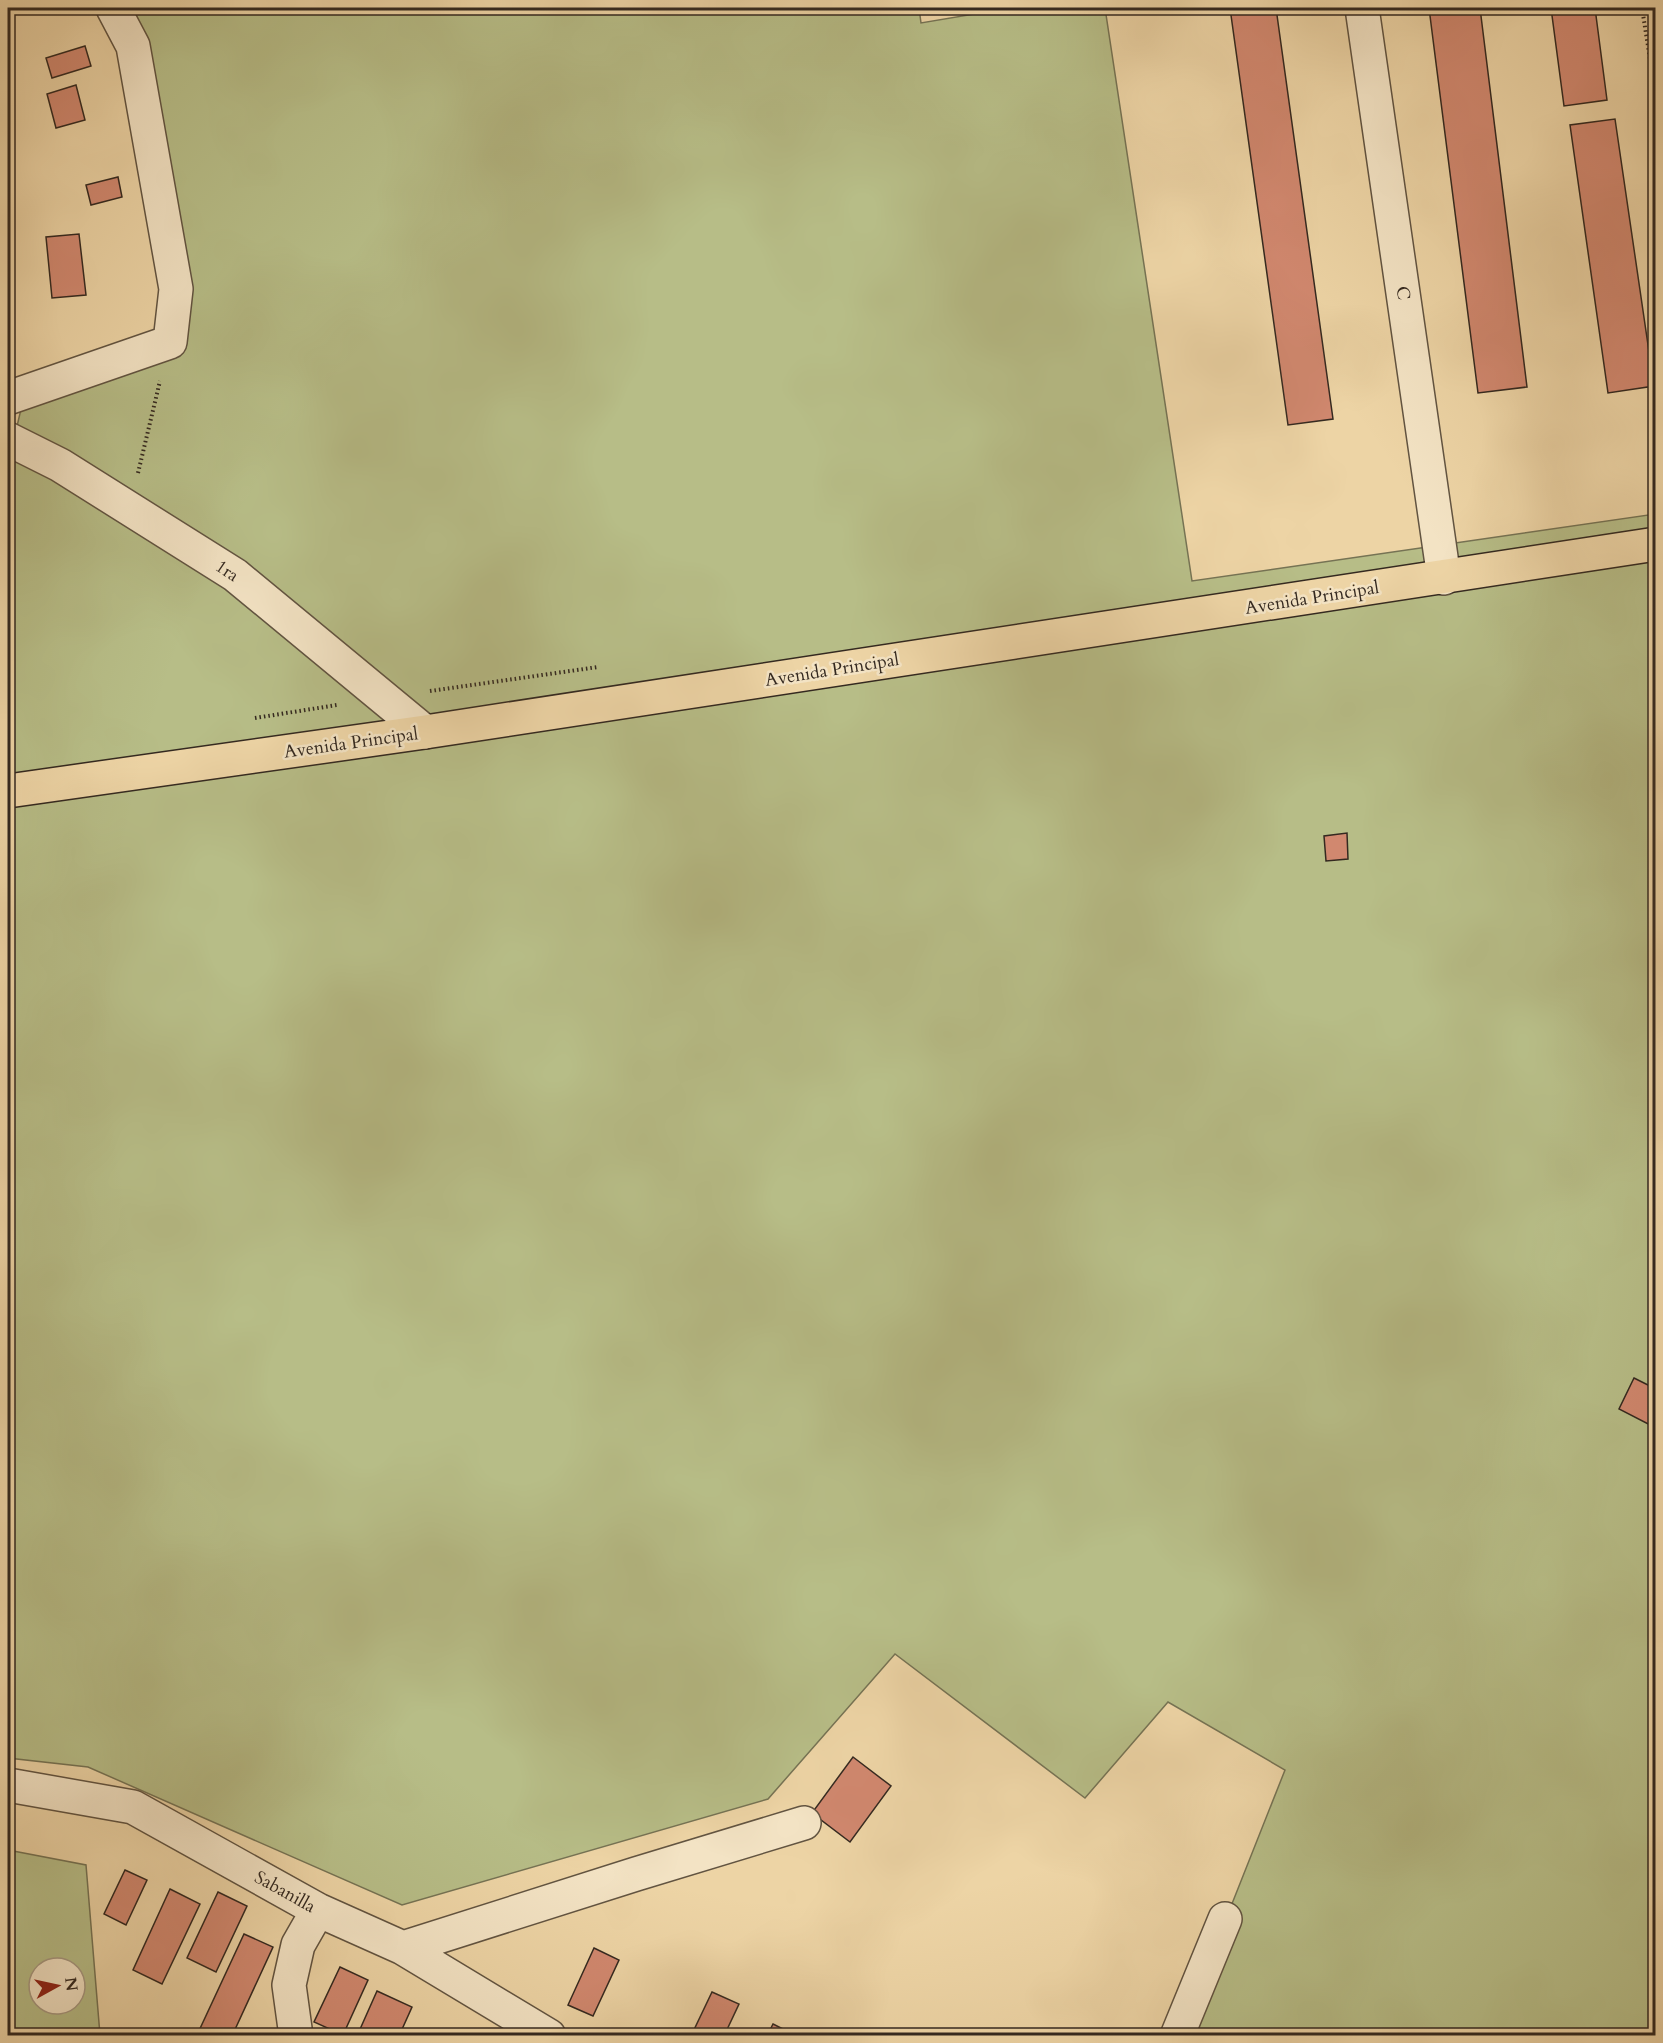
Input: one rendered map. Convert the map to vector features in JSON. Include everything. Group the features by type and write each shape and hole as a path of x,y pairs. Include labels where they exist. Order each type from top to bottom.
{"main road":[{"name":"Avenida Principal","path":"8,791 425,732 1656,544"}],"street":[{"path":"8,398 170,342 176,289 133,46 114,8"},
{"name":"C","path":"1362,8 1444,578"},
{"name":"1ra","path":"8,439 60,465 235,575 425,732"},
{"name":"Sabanilla","path":"8,1785 133,1807 318,1910 403,1948 549,2036"},
{"path":"403,1948 804,1823"},
{"path":"296,2036 290,1985 298,1944 318,1910"},
{"path":"1177,2036 1225,1919"}],"path":[{"path":"1642,8 1656,97"},
{"path":"129,508 170,342"}],"green space":[{"path":"117,8 919,8 921,23 1010,8 1105,8 1192,581 1655,514 1655,2035 1180,2035 1285,1770 1168,1702 1085,1798 895,1654 768,1799 402,1905 88,1767 8,1758 8,465 21,409 176,354"},
{"path":"8,1850 86,1865 100,2035 8,2035"}],"building":[{"path":"1230,8 1276,8 1333,419 1288,425"},
{"path":"1429,8 1480,8 1527,387 1478,393"},
{"path":"1551,8 1595,8 1607,100 1564,106"},
{"path":"85,46 91,66 52,78 46,58"},
{"path":"76,85 85,120 56,128 47,94"},
{"path":"1615,119 1654,386 1608,393 1570,125"},
{"path":"118,177 122,197 91,205 86,185"},
{"path":"79,234 86,295 52,298 46,237"},
{"path":"1347,833 1348,859 1326,861 1324,836"},
{"path":"1634,1378 1656,1389 1656,1428 1619,1409"},
{"path":"853,1757 891,1786 850,1842 812,1813"},
{"path":"125,1870 147,1880 126,1925 104,1914"},
{"path":"170,1889 200,1904 162,1984 133,1970"},
{"path":"218,1892 247,1906 216,1972 187,1958"},
{"path":"244,1934 273,1947 232,2036 198,2036 197,2035"},
{"path":"594,1948 619,1960 593,2016 568,2005"},
{"path":"340,1967 368,1980 343,2035 314,2022"},
{"path":"377,1991 412,2007 399,2036 357,2036"},
{"path":"712,1992 739,2004 724,2036 691,2036"},
{"path":"773,2024 797,2036 767,2036"}]}
